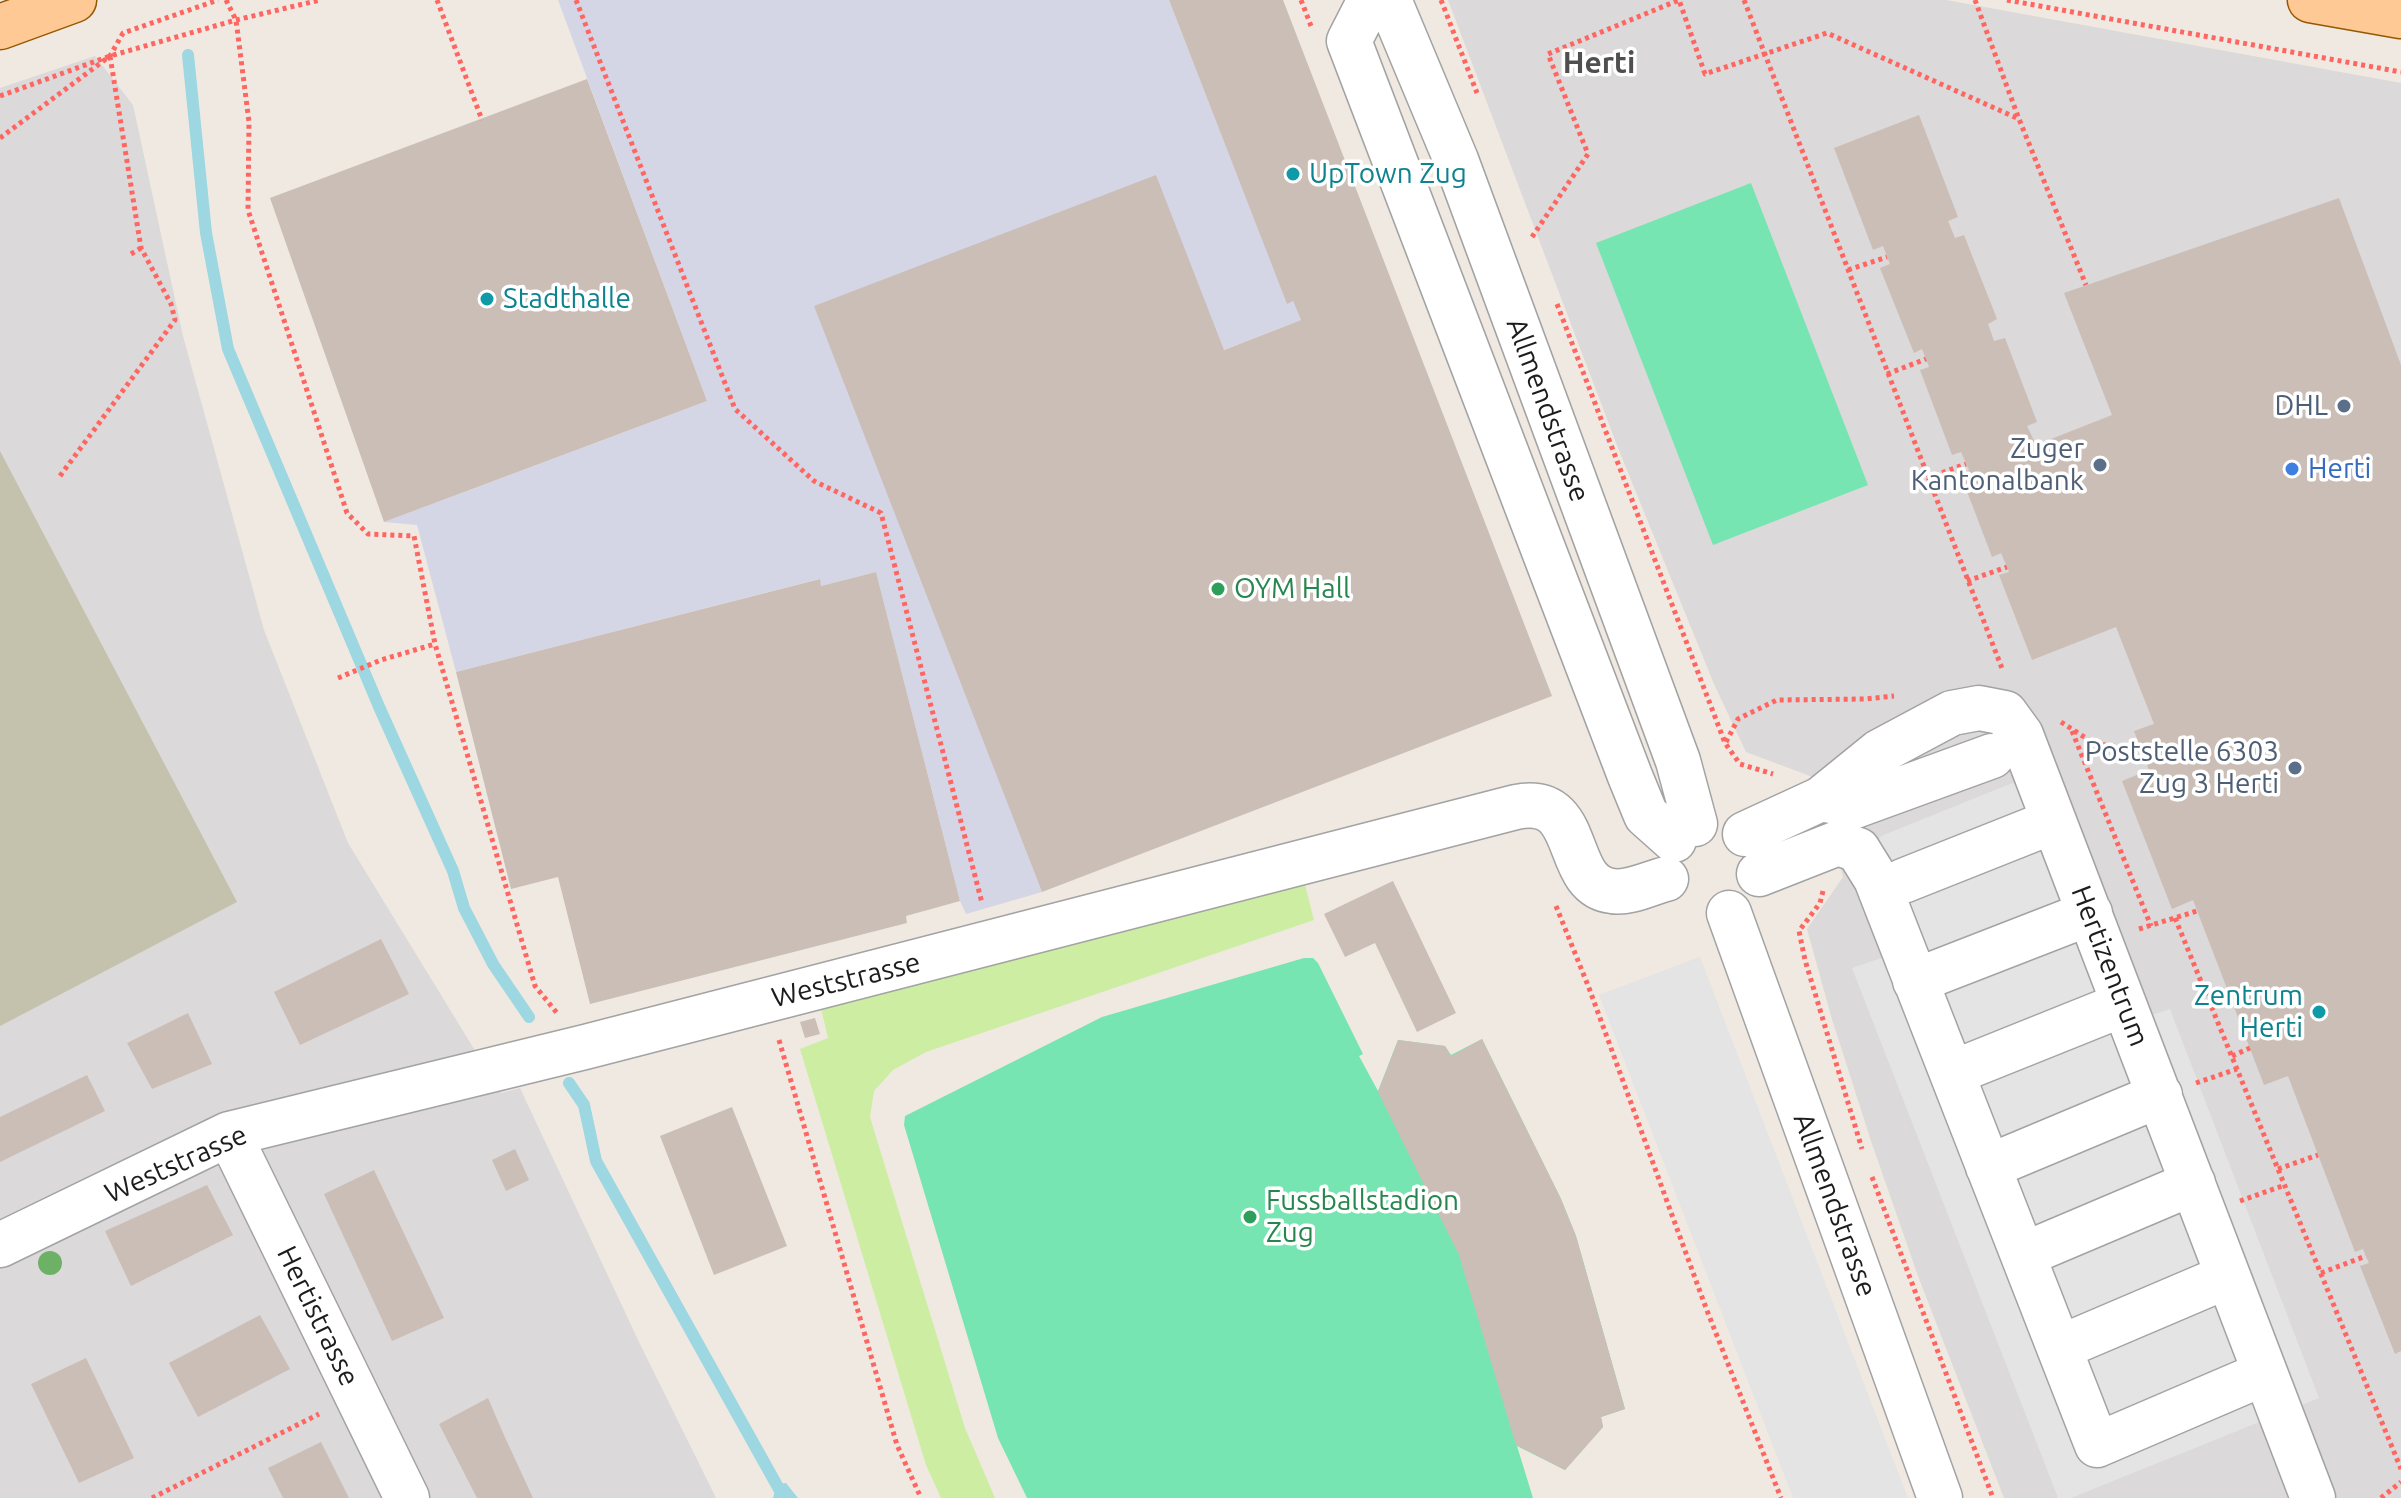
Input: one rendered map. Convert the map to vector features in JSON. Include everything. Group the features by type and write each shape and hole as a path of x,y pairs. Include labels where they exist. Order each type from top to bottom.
{"main road":[{"path":"0,27 74,0"},
{"path":"2310,0 2401,16"}],"street":[{"path":"1370,0 1349,41 1635,789 1646,815 1678,848"},
{"name":"Allmendstrasse","path":"1389,0 1456,160 1678,761 1678,848"},
{"name":"Hertizentrum","path":"1745,834 1803,788 1952,713 1979,708 2005,713 2021,735 2313,1498"},
{"path":"1803,788 1855,806 1996,766 1879,820 1832,862"},
{"name":"Weststrasse","path":"0,1245 229,1134 585,1047 1527,805 1539,805 1559,818 1583,869 1599,887 1609,891 1621,892 1678,848"},
{"path":"1903,881 2054,821"},
{"path":"1721,822 1734,826 1745,834 1757,852 1759,874 1750,898 1729,913 1713,916 1690,910 1672,894 1678,848 1721,822"},
{"path":"1759,874 1832,862 1858,850 1876,879 2097,1445 2265,1373"},
{"name":"Allmendstrasse","path":"1729,913 1940,1498"},
{"path":"1915,981 2095,926"},
{"path":"1952,1073 2124,1004"},
{"path":"1988,1167 2160,1095"},
{"name":"Hertistrasse","path":"229,1134 407,1498"},
{"path":"2023,1255 2193,1183"},
{"path":"2059,1348 2228,1276"}],"path":[{"path":"0,138 110,56 123,33 218,0"},
{"path":"226,0 236,20 249,122 248,210 347,513 368,534 414,536 435,644 535,986 585,1047"},
{"path":"0,96 110,56 320,0"},
{"path":"437,0 482,120"},
{"path":"576,0 735,409 814,481 881,513 992,942"},
{"path":"1441,0 1481,104"},
{"path":"1532,237 1588,154 1548,54 1679,0 1705,74 1827,33 2019,119"},
{"path":"1744,0 1999,667 2009,677"},
{"path":"1975,0 2086,285"},
{"path":"2007,0 2401,72"},
{"path":"60,476 175,320 171,304 141,248 110,56"},
{"path":"1526,222 1537,252"},
{"path":"131,254 141,248"},
{"path":"1848,270 1887,257"},
{"path":"1554,296 1725,743 1740,764 1803,788"},
{"path":"1887,374 1926,359"},
{"path":"1927,478 1966,464"},
{"path":"1967,581 2007,567"},
{"path":"338,678 381,660 435,644"},
{"path":"1725,743 1738,719 1777,700 1865,699 1906,694"},
{"path":"2059,721 2095,744 2141,749"},
{"path":"2071,729 2151,926"},
{"path":"1832,862 1820,903 1799,931 1863,1154"},
{"path":"1555,904 1589,988 1706,1308 1781,1498"},
{"path":"2095,926 2151,926 2197,911"},
{"path":"2175,918 2401,1469"},
{"path":"768,1000 897,1445 921,1498"},
{"path":"2232,1056 2250,1048"},
{"path":"2278,1169 2318,1155"},
{"path":"1869,1168 1993,1498"},
{"path":"2321,1273 2366,1256"},
{"path":"152,1498 357,1396"},
{"path":"2381,1498 2401,1482"}],"shaded area":[{"path":"558,0 1169,0 1287,303 1293,301 1301,320 884,481 1042,892 966,914 960,901 876,572 821,586 819,579 456,672 417,525 384,522 707,401"},
{"path":"1448,0 1946,0 2401,83 2401,1498 2004,1498 1918,1276 1871,1141 1807,929 1843,877 1818,779 1746,752 1714,684 1618,448"},
{"path":"95,56 133,105 183,336 264,630 348,843 501,1093 520,1088 716,1498 0,1498 0,88"},
{"path":"0,451 237,902 0,1026"},
{"path":"2052,767 2146,1017 2170,1009 2319,1398 2071,1498 2058,1498 1852,968 1884,957 1855,874 1881,836"},
{"path":"1700,957 1908,1498 1793,1498 1599,995"}],"green space":[{"path":"1751,183 1868,485 1713,545 1596,243"},
{"path":"1305,885 1314,920 926,1052 893,1070 874,1091 870,1117 965,1428 995,1498 941,1498 926,1465 800,1049 828,1038 820,1004"},
{"name":"Fussballstadion Zug","path":"1304,958 1313,958 1318,963 1378,1091 1398,1040 1445,1046 1451,1055 1482,1039 1576,1236 1625,1409 1601,1417 1603,1427 1565,1470 1517,1446 1533,1498 1027,1498 998,1438 904,1125 905,1116 1102,1017"}],"water":[{"path":"786,1483 798,1498 773,1498 777,1484"}],"building":[{"name":"OYM Hall","path":"1169,0 1283,0 1552,696 1042,892 814,306 1156,175 1224,350 1301,320 1293,301 1287,304"},
{"name":"Stadthalle","path":"587,79 707,401 384,522 270,198"},
{"path":"1919,115 1958,217 1948,221 1955,238 1964,235 1997,319 1988,324 1994,341 2005,338 2037,422 2027,426 2036,445 2112,415 2064,293 2339,198 2401,365 2401,1351 2395,1354 2360,1266 2369,1263 2363,1249 2355,1252 2288,1076 2264,1085 2193,900 2172,909 2122,781 2149,770 2134,731 2154,724 2116,627 2032,660 1999,575 2009,572 2001,553 1992,557 1960,473 1969,470 1961,452 1952,455 1920,370 1929,367 1926,359 1922,349 1914,353 1880,268 1890,264 1883,246 1873,250 1834,148"},
{"path":"876,572 960,901 906,916 907,923 590,1004 558,877 511,889 456,672 820,579 821,586"},
{"path":"1393,881 1456,1013 1417,1032 1375,943 1345,957 1324,914"},
{"path":"381,939 409,994 300,1045 274,992"},
{"path":"188,1013 212,1064 152,1089 127,1043"},
{"path":"815,1018 820,1034 805,1038 800,1022"},
{"path":"1482,1039 1576,1236 1625,1409 1601,1417 1603,1427 1565,1470 1516,1445 1459,1255 1378,1092 1398,1040 1445,1046 1451,1056"},
{"path":"87,1075 105,1111 0,1162 0,1117"},
{"path":"732,1107 787,1246 714,1275 660,1136"},
{"path":"515,1149 529,1180 506,1191 492,1160"},
{"path":"374,1170 444,1318 392,1341 324,1194"},
{"path":"207,1185 233,1235 131,1286 105,1231"},
{"path":"260,1315 290,1369 198,1417 169,1363"},
{"path":"86,1358 134,1458 79,1483 31,1384"},
{"path":"488,1398 533,1498 477,1498 439,1424"},
{"path":"321,1442 349,1498 283,1498 268,1468"}],"waterway":[{"path":"188,55 206,233 228,349 380,709 453,871 464,908 493,964 529,1017"},
{"path":"569,1083 584,1105 596,1161 784,1498"}],"place":[{"name":"UpTown Zug","path":"1293,174"},
{"name":"Stadthalle","path":"487,299"},
{"name":"DHL","path":"2344,406"},
{"name":"Zuger Kantonalbank","path":"2100,465"},
{"name":"Herti","path":"2292,469"},
{"name":"OYM Hall","path":"1218,589"},
{"name":"Poststelle 6303 Zug 3 Herti","path":"2295,768"},
{"name":"Zentrum Herti","path":"2319,1012"},
{"name":"Fussballstadion Zug","path":"1250,1217"}],"district":[{"name":"Herti","path":"1599,63"}]}
